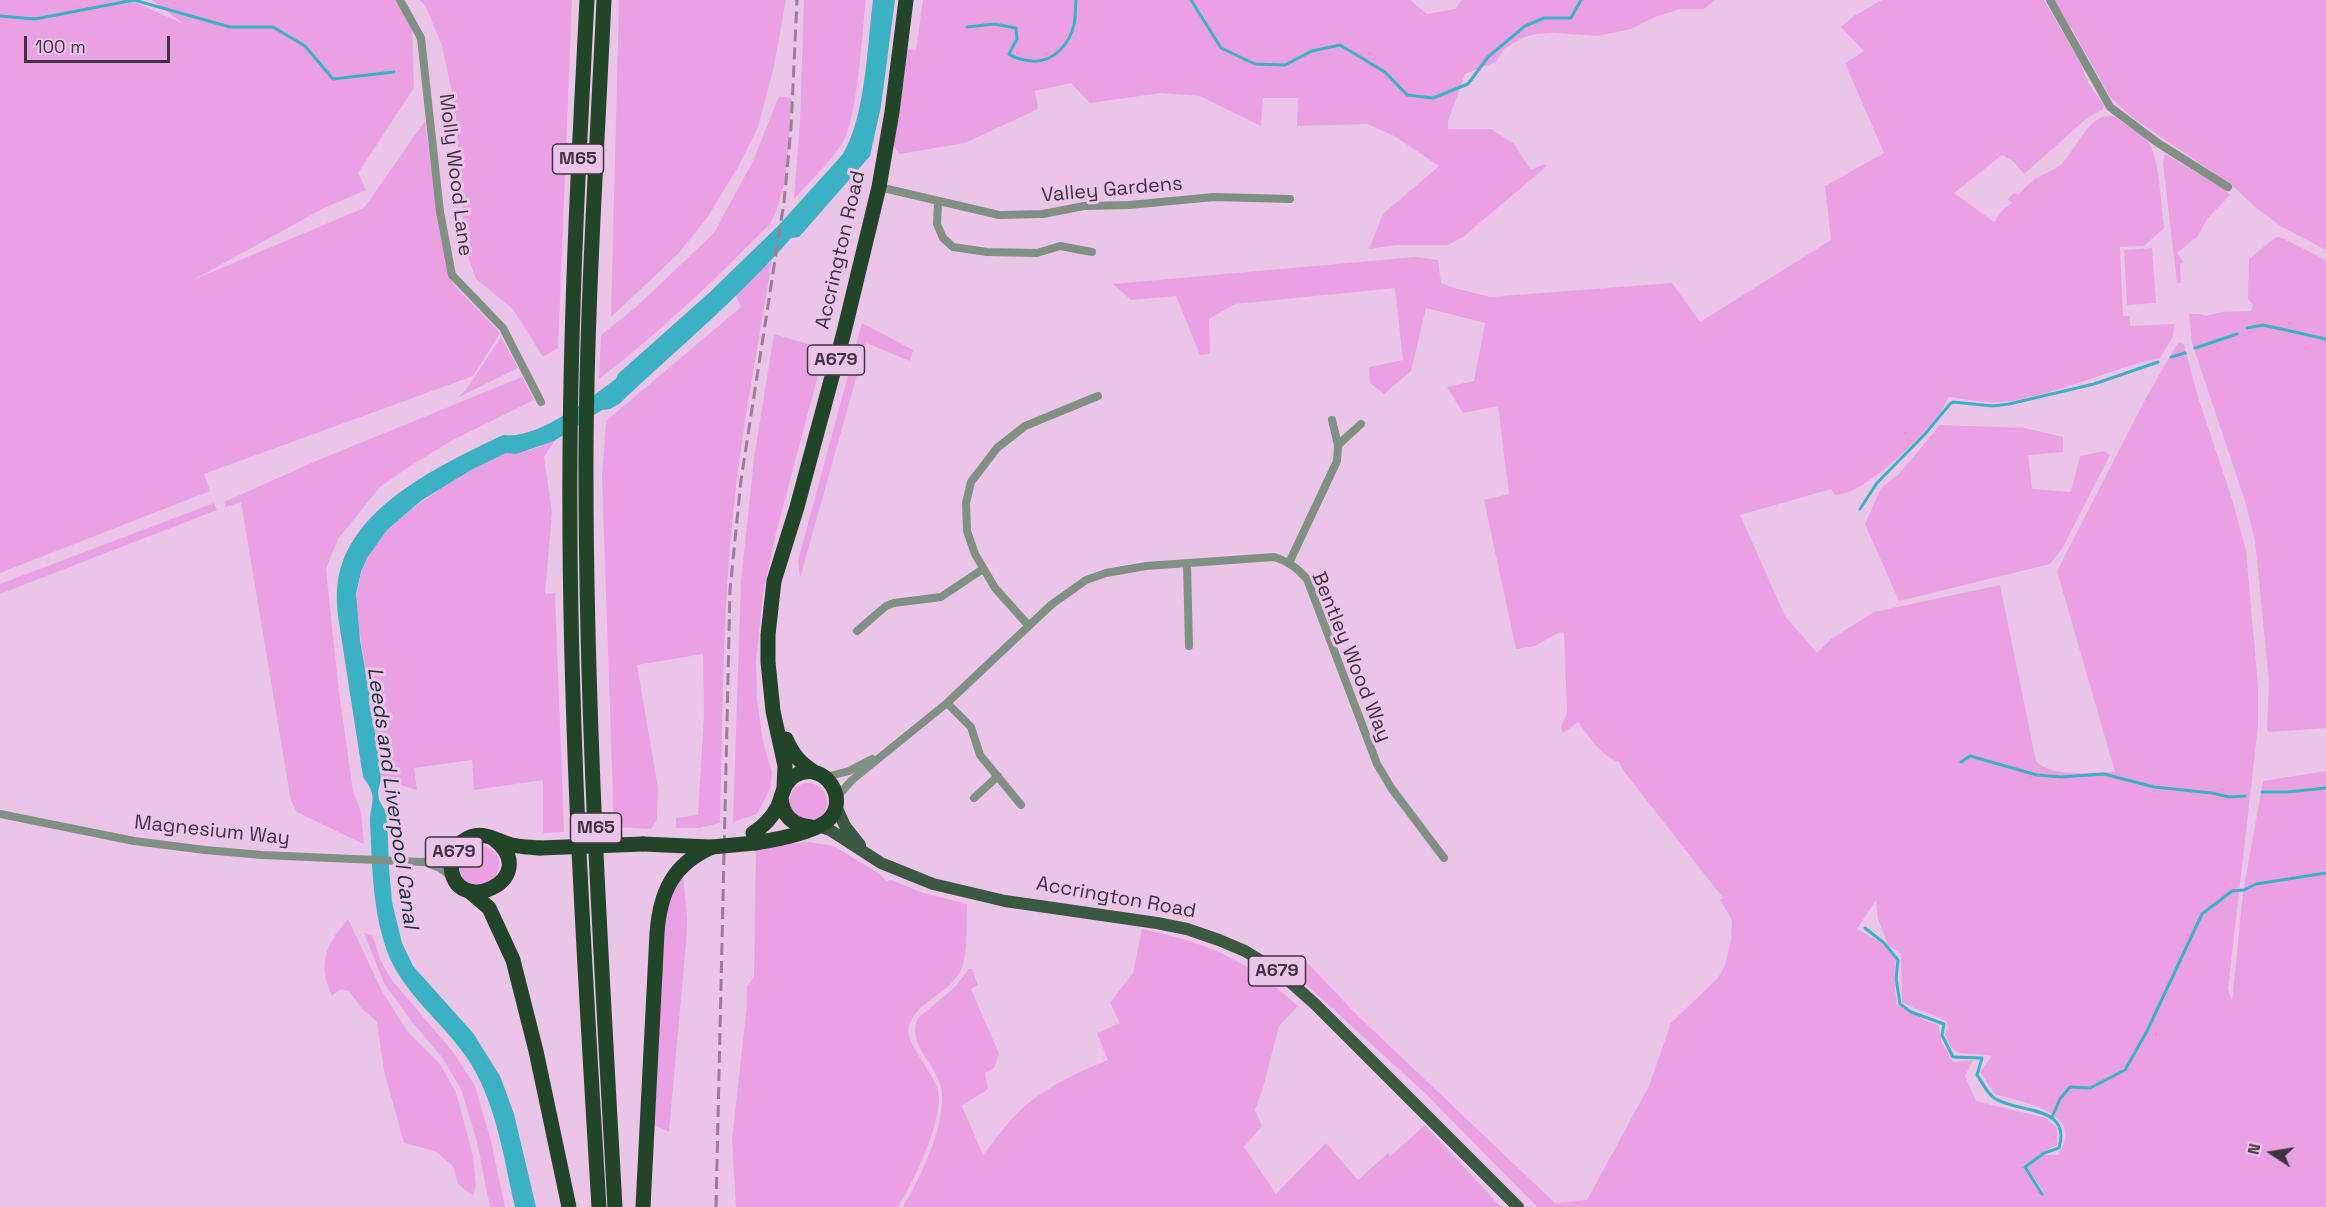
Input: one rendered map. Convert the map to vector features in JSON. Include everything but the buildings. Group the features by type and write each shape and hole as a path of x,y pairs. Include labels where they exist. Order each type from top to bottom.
{"highway":[{"name":"M65","path":"587,0 572,319 570,458 575,736 599,1207"},
{"name":"M65","path":"604,0 588,315 586,543 593,772 615,1207"},
{"name":"Accrington Road","path":"783,792 785,766 768,662 768,635 774,581 797,507 844,332 879,187 892,112 906,0"},
{"name":"Accrington Road","path":"776,718 792,754 804,766 821,775"},
{"path":"783,792 790,779 798,774 821,775"},
{"name":"A679","path":"540,848 523,855 497,887 479,893 469,891 456,881 451,866 453,852 460,843 479,835 513,845 540,848 716,844 792,835 815,827 833,814 837,801 831,783 821,775"},
{"name":"A679","path":"783,792 784,813 790,820 803,827 815,827"},
{"name":"A679","path":"754,838 768,822 783,792"},
{"name":"A679","path":"494,839 506,852 508,871"},
{"path":"643,1207 658,916 661,902 674,875 698,854 716,844"},
{"path":"469,891 489,908 513,960 536,1051 569,1207"}],"main road":[{"name":"Accrington Road","path":"837,801 846,826 864,850"},
{"name":"Accrington Road","path":"815,827 830,830 897,871 954,890 1005,901 1187,929 1245,951 1279,972 1315,1004 1518,1207"}],"street":[{"name":"Molly Wood Lane","path":"400,0 421,38 440,212 452,275 503,328 539,399"},
{"path":"2050,0 2110,108 2158,143 2228,187"},
{"name":"Valley Gardens","path":"879,187 999,215 1043,214 1083,206 1129,205 1214,197 1290,199"},
{"path":"939,202 937,224 943,238 953,247 987,252 1037,253 1060,246 1092,252"},
{"path":"1029,626 995,588 975,554 966,531 966,503 971,482 997,448 1025,426 1098,396"},
{"path":"1289,563 1337,461 1338,445 1332,420"},
{"path":"1338,445 1361,424"},
{"name":"Bentley Wood Way","path":"837,801 852,780 947,703 1029,626 1086,580 1106,573 1146,566 1274,557 1296,567 1307,579 1377,764 1392,789 1444,858"},
{"path":"1187,564 1189,646"},
{"path":"857,631 886,606 941,597 983,569"},
{"path":"947,703 971,728 980,755 1021,805"},
{"name":"Bentley Wood Way","path":"821,775 849,771 885,753"},
{"path":"974,798 998,776"},
{"name":"Magnesium Way","path":"0,814 134,841 262,855 422,861 440,860 453,852"},
{"name":"Magnesium Way","path":"422,861 440,868 456,881"}],"shaded area":[{"path":"0,0 129,0 182,23 152,0 399,0 412,23 414,88 358,173 366,190 324,208 193,280 364,208 425,121 438,224 453,284 500,333 473,376 204,474 210,491 0,573"},
{"path":"420,0 572,0 558,348 543,357 513,309 476,279 465,248 455,107 442,46 426,7"},
{"path":"619,0 786,0 773,71 758,127 738,167 707,218 677,255 611,317"},
{"path":"804,0 866,0 856,94 848,130 843,142 832,157 794,199 800,122"},
{"path":"923,0 1410,0 1427,14 1455,9 1462,0 1715,0 1704,9 1680,9 1655,17 1631,29 1598,36 1554,33 1522,38 1504,49 1496,62 1465,74 1448,121 1448,129 1491,129 1513,143 1531,170 1544,164 1547,166 1463,237 1448,245 1396,245 1369,249 1383,214 1439,166 1396,137 1368,124 1297,126 1298,98 1263,98 1261,126 1200,96 1161,93 1090,103 1071,83 1035,91 1038,109 965,143 900,154 892,144 905,49 916,50"},
{"path":"1882,0 2044,0 2079,60 2089,84 2104,105 2103,109 2086,119 2024,174 2012,160 2002,155 1954,193 1994,222 2006,206 2012,203 2008,199 2014,193 2018,195 2035,179 2054,169 2066,159 2089,126 2096,120 2113,116 2133,129 2147,141 2153,153 2158,174 2164,228 2144,246 2120,247 2123,316 2130,316 2130,326 2174,324 2173,336 2160,358 2043,394 2004,402 1984,402 1949,397 1935,419 1914,442 1863,485 1835,495 1831,489 1740,515 1785,616 1817,653 1831,639 1874,612 2000,585 2036,761 2052,770 2062,772 2115,772 2057,571 2147,396 2176,346 2179,342 2184,344 2198,397 2232,499 2246,550 2258,686 2258,726 2228,989 2232,1001 2243,893 2263,781 2326,771 2326,1207 1537,1207 1426,1094 1287,967 1301,956 1357,1015 1555,1203 1587,1200 1649,1086 1671,1023 1718,978 1725,965 1731,940 1732,920 1720,900 1723,898 1619,762 1601,751 1578,722 1563,733 1561,727 1567,713 1564,633 1560,632 1535,646 1516,649 1484,500 1509,494 1498,406 1463,413 1447,387 1474,381 1485,323 1426,308 1411,371 1384,394 1370,383 1369,367 1403,360 1395,288 1235,304 1209,319 1210,354 1200,355 1176,296 1131,300 1113,284 1415,257 1438,260 1441,283 1490,297 1672,283 1700,322 1831,240 1825,186 1884,153 1845,63 1864,51 1841,27 1854,16","holes":["1876,900 1878,919 1888,945 1901,954 1902,1002 1946,1021 1948,1028 1945,1034 1949,1043 1958,1052 1992,1056 1980,1072 1995,1094 2049,1112 2059,1119 2065,1129 2065,1140 2058,1155 2043,1155 2027,1167 2044,1192 2041,1195 2023,1166 2057,1145 2057,1128 2046,1118 1976,1101 1965,1076 1973,1060 1953,1062 1942,1043 1938,1025 1897,1005 1894,979 1896,959 1880,942 1857,929"]},
{"path":"2052,0 2326,0 2326,250 2282,227 2254,206 2233,186 2132,117 2110,97 2072,29"},
{"path":"779,96 791,98 789,146 785,179 777,209 770,224 666,324 599,379 601,335 635,308 714,233 753,161"},
{"path":"2165,155 2223,188 2230,195 2207,219 2198,236 2177,253 2184,263 2180,264 2181,283 2177,283 2163,163"},
{"path":"2276,237 2326,260 2326,728 2269,732 2267,730 2269,682 2255,541 2245,501 2192,343 2189,314 2206,316 2222,312 2251,311 2253,305 2248,299 2249,259"},
{"path":"2152,248 2156,303 2127,305 2124,250"},
{"path":"772,260 742,443 730,544 720,823 699,828 676,828 676,818 698,815 704,715 703,654 637,665 658,788 657,820 651,829 614,827 602,477 606,421 741,307 736,295"},
{"path":"862,323 913,350 910,361 866,343 800,578 798,561"},
{"path":"774,334 825,349 776,533 763,594 756,662 757,699 763,742 772,772 770,789 757,814 733,822 741,581 754,458"},
{"path":"501,337 518,368 459,397 468,387"},
{"path":"522,377 534,400 453,440 380,487 338,539 326,569 339,692 353,791 361,812 364,844 361,843 297,812 291,801 241,502 226,507 224,502 316,461"},
{"path":"1940,425 2025,428 2063,437 2063,452 2028,455 2032,489 2071,492 2080,456 2104,451 2110,455 2063,547 2050,564 1899,601 1865,524 1881,488 1899,474"},
{"path":"556,439 544,457 552,513 545,594 555,593 564,832 543,833 543,780 474,790 472,760 414,768 417,790 381,779 356,607 358,586 371,552 393,525 407,513 470,470 486,462 506,453 533,449"},
{"path":"214,503 217,510 0,594 0,584"},
{"path":"808,783 822,788 827,802 822,816 808,821 794,816 789,802 794,788"},
{"path":"808,842 834,846 881,875 886,881 891,880 920,892 967,904 966,948 960,972 955,980 919,1010 909,1025 910,1040 935,1083 939,1103 926,1151 898,1207 736,1207 732,1140 747,986 754,977 756,847"},
{"path":"480,845 493,850 499,858 499,869 494,881 469,886 460,873 458,860 465,850"},
{"path":"683,875 687,918 686,944 669,1132 655,1125 662,949 668,899"},
{"path":"348,919 382,991 408,1032 440,1064 456,1092 473,1156 476,1186 473,1196 458,1184 453,1166 435,1151 404,1143 384,1071 377,1022 362,1009 349,991 340,989 332,996 325,974 326,955 334,937"},
{"path":"1142,929 1188,941 1226,956 1261,976 1298,1006 1279,1026 1255,1110 1262,1126 1244,1147 1276,1194 1326,1143 1358,1180 1388,1153 1390,1156 1394,1153 1425,1125 1501,1207 903,1207 930,1153 942,1108 940,1084 916,1038 915,1028 918,1018 955,987 969,969 972,969 978,985 971,989 999,1054 994,1068 985,1073 988,1089 962,1106 983,1155 1014,1116 1035,1098 1065,1080 1108,1060 1097,1033 1120,1023 1110,1003 1133,973"},
{"path":"364,933 372,935 381,961 391,979 453,1052 475,1086 491,1141 505,1207 490,1207 477,1142 461,1089 442,1057 412,1022 384,983"}],"water":[{"path":"873,0 895,0 881,106 870,156 799,237 791,238 729,302 619,404 602,410 554,441 516,454 506,453 471,470 422,500 387,530 367,558 361,572 356,594 360,640 381,779 378,791 379,800 387,814 392,902 402,943 413,966 473,1033 500,1076 514,1114 536,1207 515,1207 499,1134 480,1081 460,1048 400,976 391,960 380,927 373,882 370,820 372,793 363,777 338,616 337,588 343,561 354,539 370,519 411,485 434,470 503,435 517,435 547,425 616,379 618,374 710,292 778,226 843,154 851,138 861,100"}],"waterway":[{"path":"0,16 35,19 134,0 230,27 273,27 305,46 333,79 394,72"},
{"path":"967,27 994,24 1016,28 1017,39 1009,54 1020,59 1040,61 1059,51 1069,38 1075,21 1076,0"},
{"path":"1191,0 1221,48 1255,64 1285,65 1312,51 1340,45 1385,72 1407,95 1433,98 1468,84 1488,57 1525,26 1544,18 1571,18 1581,0"},
{"path":"2247,328 2263,325 2326,339"},
{"path":"2195,348 2237,334"},
{"path":"2171,357 2185,353"},
{"path":"1860,509 1877,483 1953,402 1993,406 2009,404 2094,384 2158,362"},
{"path":"1961,762 1970,756 2037,775 2061,777 2104,774 2154,787 2229,797 2245,796"},
{"path":"2262,792 2326,788"},
{"path":"2052,1117 2060,1099 2070,1087 2090,1088 2125,1070 2147,1031 2202,914 2232,891 2244,890 2256,884 2326,873"},
{"path":"1865,928 1884,943 1898,960 1896,978 1900,1004 1911,1012 1944,1024 1942,1035 1953,1057 1982,1058 1977,1075 1994,1098 2004,1103 2040,1112 2058,1124 2061,1134 2059,1148 2044,1153 2025,1167 2042,1194"}],"railway":[{"path":"716,1207 730,590 741,480 784,202 791,128 797,0"}],"water label":[{"name":"Leeds and Liverpool Canal","path":"392,798"}]}
